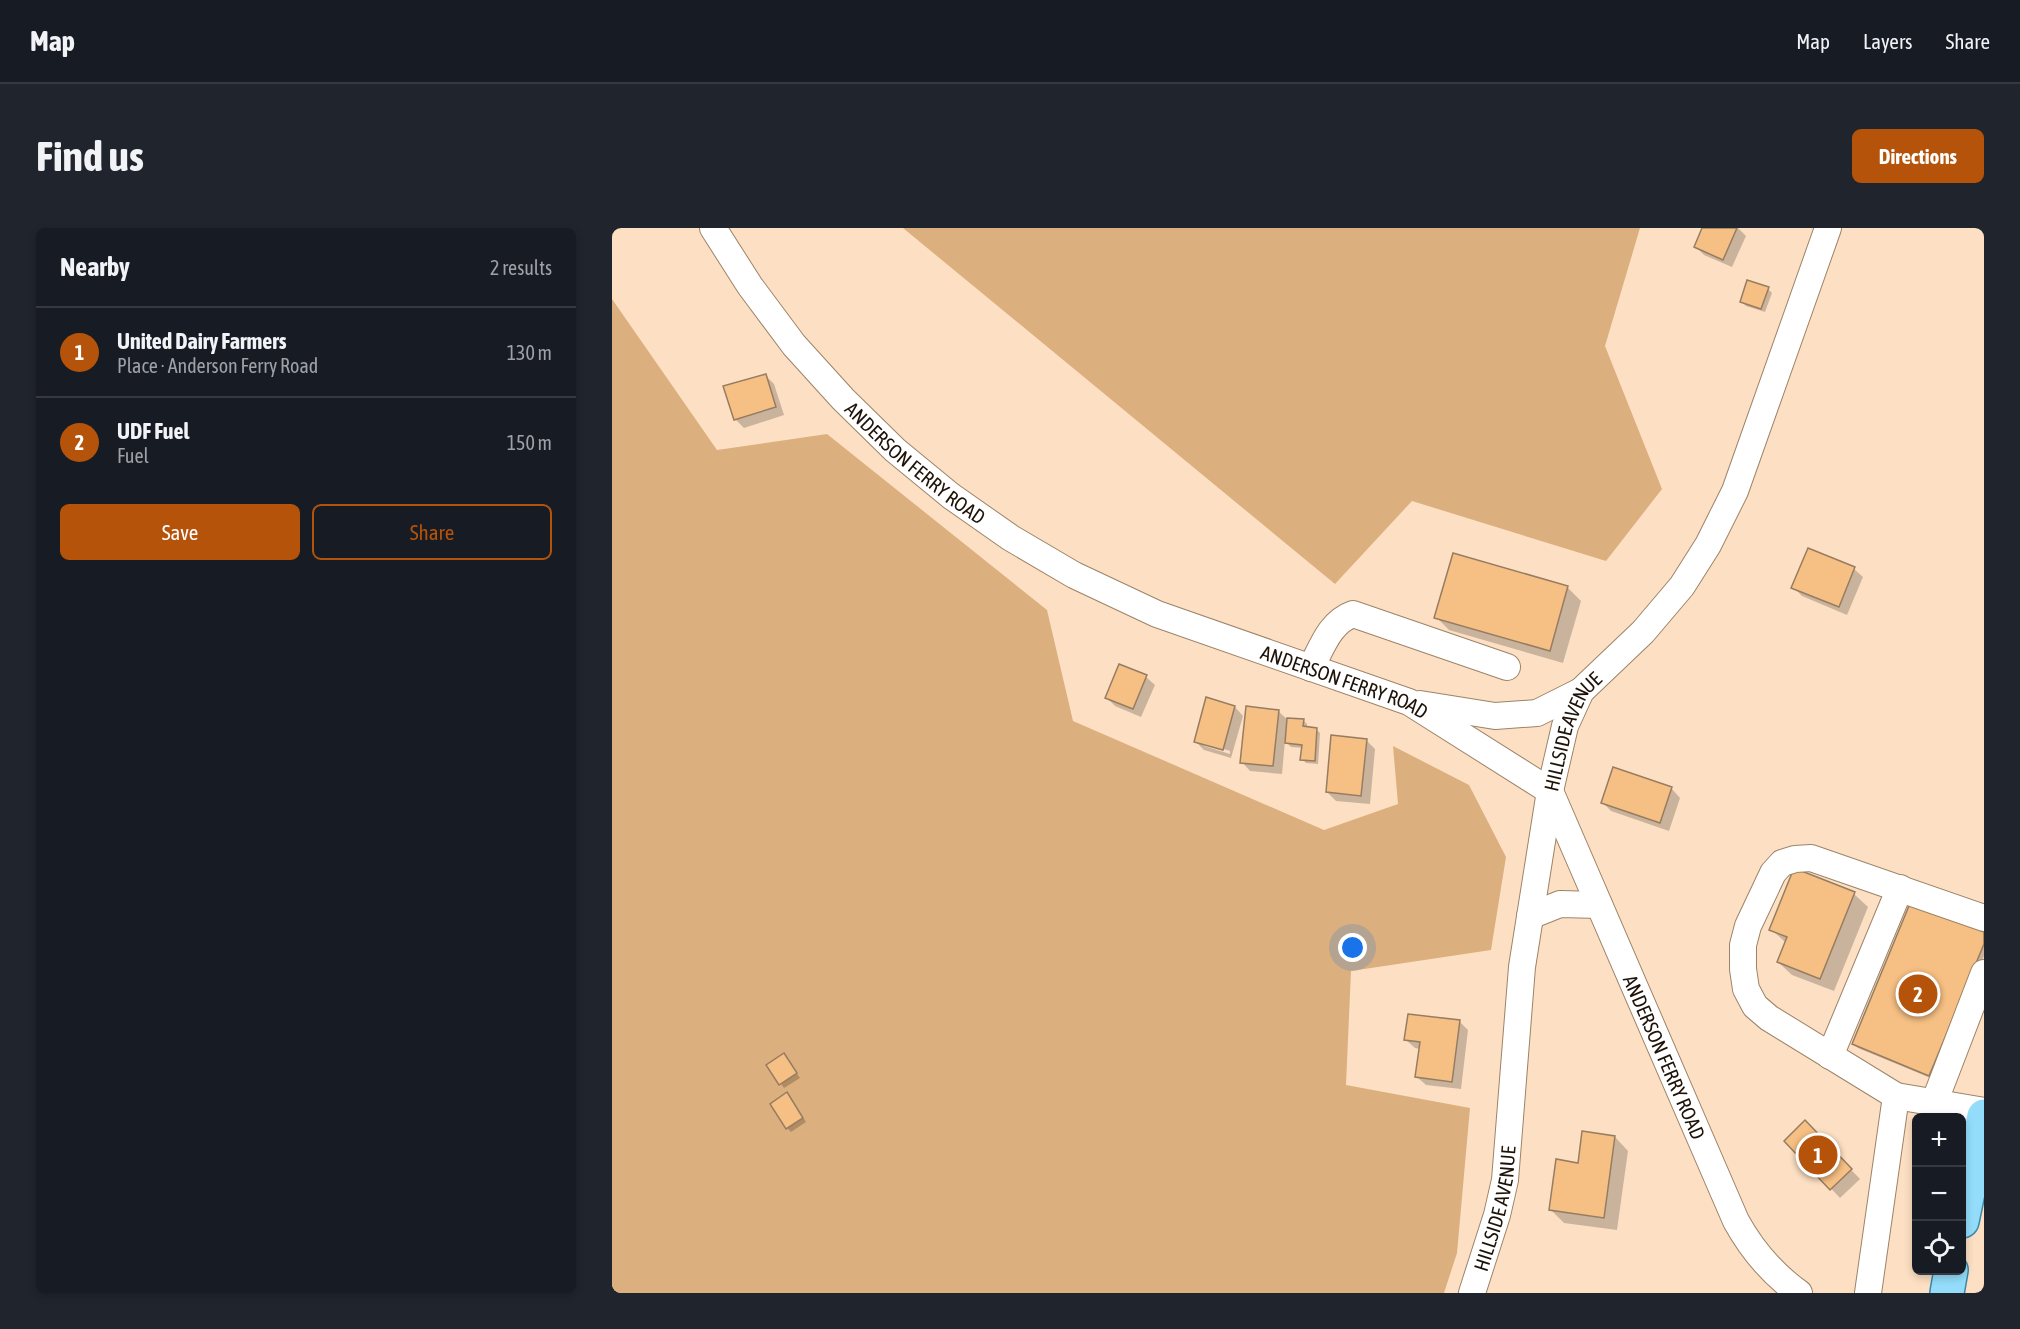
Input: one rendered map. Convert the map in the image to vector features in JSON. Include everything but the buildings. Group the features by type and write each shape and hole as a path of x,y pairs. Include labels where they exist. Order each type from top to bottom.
{"main road":[{"path":"1966,1201 1984,1113"},
{"path":"1947,1293 1950,1275"}],"street":[{"name":"ANDERSON FERRY ROAD","path":"713,228 750,286 794,345 843,399 895,450 951,496 1011,538 1084,580 1156,614 1409,702 1550,791 1736,1221 1747,1242 1761,1261 1780,1280 1798,1293"},
{"name":"HILLSIDE AVENUE","path":"1472,1293 1497,1215 1505,1180 1521,967 1550,791 1565,726 1581,691 1643,632 1682,586 1708,545 1735,491 1828,228"},
{"path":"1311,668 1330,631 1342,618 1353,614 1507,667"},
{"path":"1409,702 1495,716 1537,713 1581,691"},
{"path":"1984,918 1827,863 1811,858 1795,858 1782,863 1773,873 1748,926 1743,945 1746,989 1755,1006 1769,1018 1896,1096 1984,1113"},
{"path":"1830,1056 1899,888"},
{"path":"1530,916 1560,904 1599,905"},
{"path":"1934,1103 1984,973"},
{"path":"1868,1293 1896,1096"}],"shaded area":[{"path":"903,228 1640,228 1605,346 1662,489 1606,561 1412,501 1335,584"},
{"path":"612,299 717,450 827,434 1047,610 1073,721 1324,830 1398,804 1393,746 1469,785 1506,857 1491,950 1351,971 1346,1085 1470,1108 1457,1253 1444,1293 612,1293"}],"place":[{"name":"UDF Fuel","path":"1918,994"},
{"name":"United Dairy Farmers","path":"1818,1155"}]}
